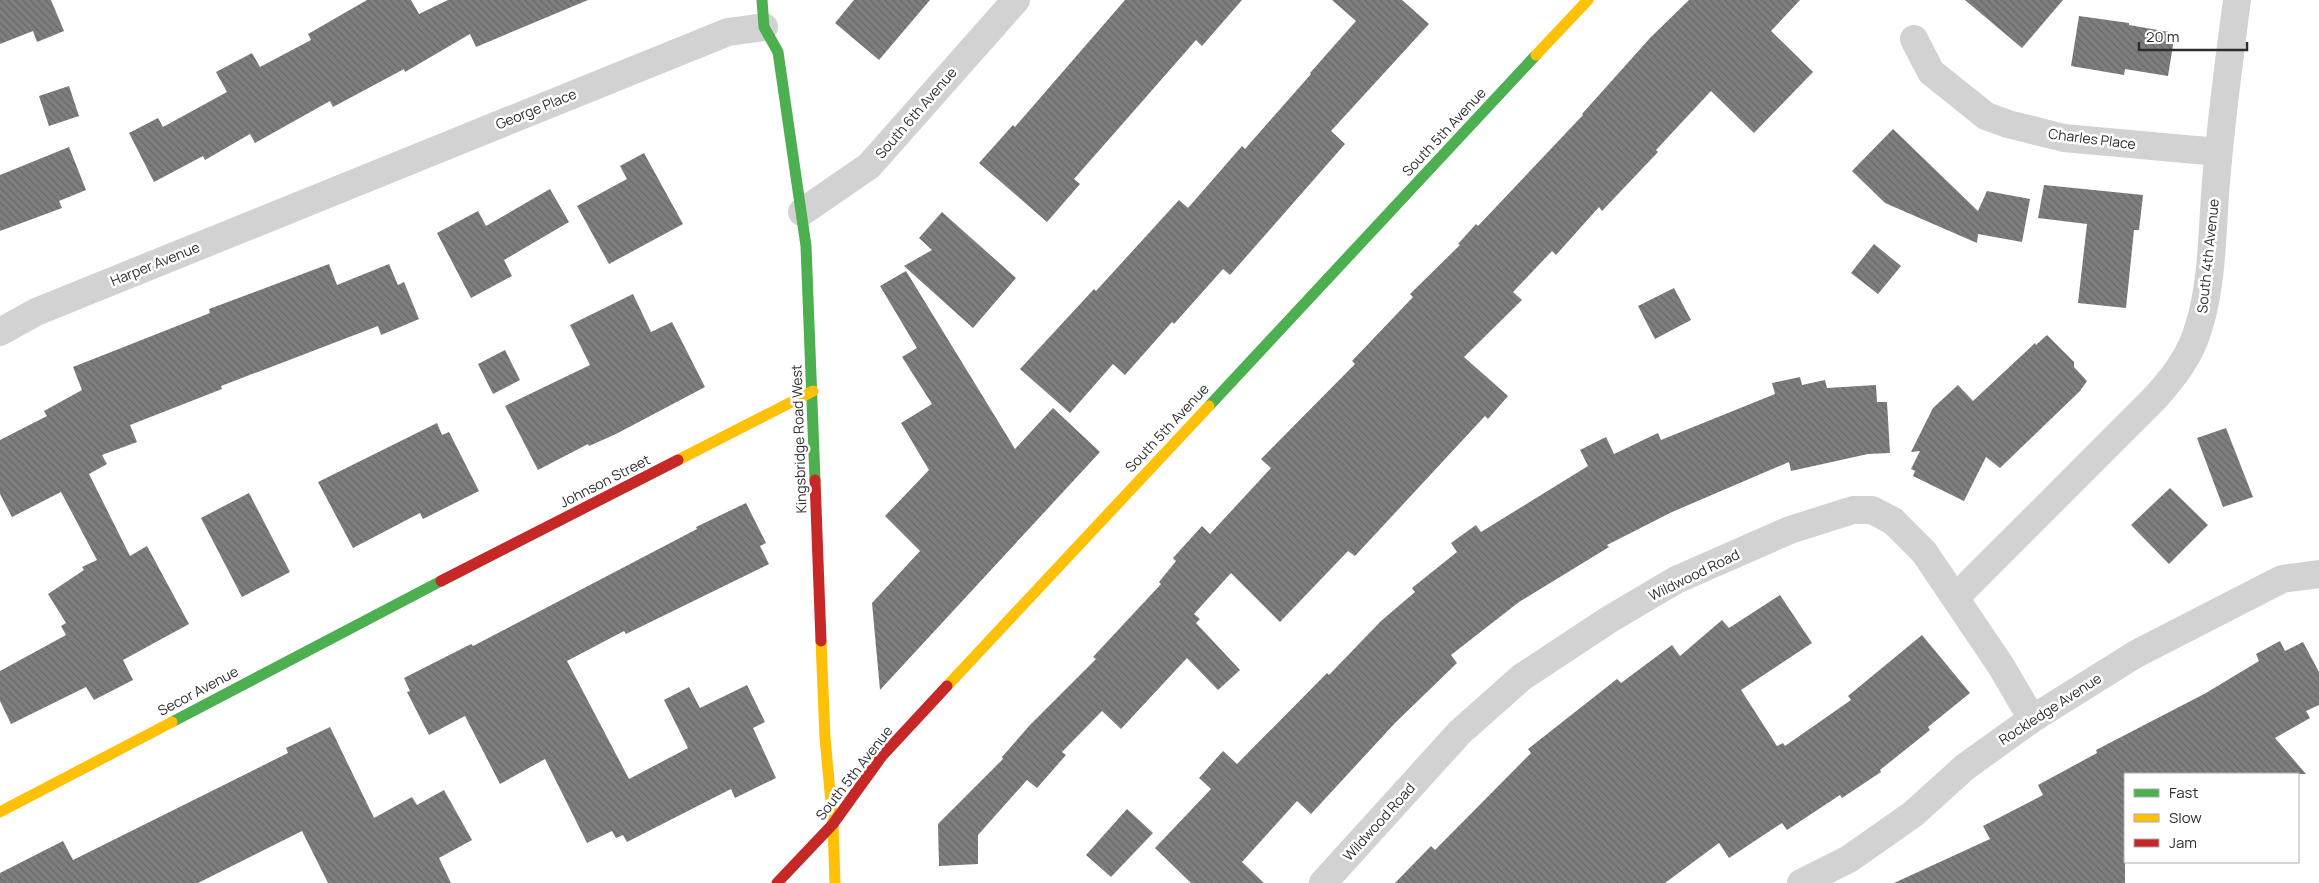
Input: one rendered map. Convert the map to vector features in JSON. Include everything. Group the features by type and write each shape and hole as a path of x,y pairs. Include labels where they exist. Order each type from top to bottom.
{"street":[{"name":"Kingsbridge Road West","path":"762,0 764,27 778,52 806,246 825,738 833,824 835,883"},
{"name":"South 6th Avenue","path":"802,212 869,166 1016,0"},
{"name":"South 5th Avenue","path":"777,883 833,824 882,756 1588,0"},
{"name":"South 4th Avenue","path":"1956,597 2154,399 2174,377 2187,357 2199,326 2206,291 2218,152 2237,0"},
{"name":"George Place","path":"312,199 728,32 764,27"},
{"name":"Charles Place","path":"1914,39 1931,72 1986,116 2008,124 2064,138 2218,152"},
{"name":"Harper Avenue","path":"0,332 36,312 312,199"},
{"name":"Johnson Street","path":"410,597 813,391"},
{"name":"Wildwood Road","path":"1323,883 1460,732 1522,677 1610,619 1676,580 1790,530 1853,510 1872,510 1892,521 1924,552 2001,666 2032,719"},
{"name":"Rockledge Avenue","path":"1801,883 1849,859 1913,814 1965,767 2032,719 2136,654 2282,579 2319,574"},
{"name":"Secor Avenue","path":"0,812 410,597"}],"building":[{"path":"0,0 51,0 64,31 37,42 33,31 0,44"},
{"path":"367,0 411,0 419,14 448,0 588,0 476,47 470,34 405,72 404,69 333,107 330,101 255,143 250,134 205,160 203,156 154,182 129,133 158,118 163,127 227,92 216,72 252,53 260,67 311,40 308,34"},
{"path":"854,0 930,0 879,60 835,23"},
{"path":"1125,0 1242,0 1202,46 1196,40 1074,179 1080,184 1047,222 979,163 1013,125 1015,127"},
{"path":"1332,0 1402,0 1429,24 1331,131 1345,144 1230,275 1223,269 1125,375 1113,364 1070,413 1020,369 1094,289 1096,291 1179,200 1188,208 1242,146 1245,149 1356,21"},
{"path":"1689,0 1800,0 1771,31 1813,72 1754,133 1711,91 1656,150 1658,152 1602,211 1599,207 1556,255 1552,251 1513,292 1522,300 1464,357 1508,396 1488,419 1485,416 1355,556 1348,551 1280,622 1231,573 1194,614 1200,619 1196,623 1240,670 1218,690 1187,658 1121,729 1102,711 1062,752 1066,755 1037,788 1027,780 978,835 978,864 939,866 938,824 1003,759 1002,757 1029,726 1096,659 1093,657 1161,584 1159,582 1176,561 1173,558 1202,526 1210,534 1271,468 1261,459 1355,364 1352,361 1413,297 1410,294 1460,245 1458,244 1476,224 1478,226 1583,115 1650,38"},
{"path":"1965,0 2063,0 2022,48"},
{"path":"2079,16 2129,23 2129,25 2175,33 2168,76 2125,69 2124,75 2071,66"},
{"path":"69,86 79,116 49,126 39,96"},
{"path":"1893,129 1978,211 1987,191 2030,199 2022,242 1978,234 1977,243 1885,203 1852,171"},
{"path":"69,147 86,190 59,201 62,208 0,231 0,175"},
{"path":"644,153 683,224 609,264 577,206 627,179 620,166"},
{"path":"2044,185 2143,195 2139,230 2134,230 2126,308 2078,303 2087,224 2038,218"},
{"path":"550,189 569,222 504,260 512,276 471,298 437,233 478,211 486,226"},
{"path":"942,212 1016,278 973,328 904,266 932,250 919,238"},
{"path":"1874,244 1901,266 1878,294 1851,273"},
{"path":"329,264 337,285 389,264 398,285 404,282 419,319 381,335 378,326 221,386 222,389 130,425 137,442 102,455 107,464 89,474 130,556 147,546 189,624 123,660 133,680 94,700 86,687 11,724 0,701 0,671 66,635 61,626 66,623 48,594 84,570 82,567 97,560 61,492 12,517 0,494 0,440 47,416 44,411 82,390 73,367 210,313 209,309"},
{"path":"906,271 1015,449 1053,408 1100,452 880,690 872,603 920,551 885,516 929,470 901,423 932,404 902,357 917,348 880,286"},
{"path":"1674,288 1691,320 1655,339 1638,306"},
{"path":"633,294 651,332 672,322 705,387 616,434 589,446 588,444 538,470 505,406 590,365 570,325"},
{"path":"2047,335 2074,362 2074,367 2087,381 2080,391 2000,468 1986,457 1964,501 1913,476 1915,471 1911,469 1920,451 1911,452 1933,408 1958,385 1973,401 2035,343 2036,345"},
{"path":"505,350 520,380 493,394 478,364"},
{"path":"1800,377 1802,385 1825,380 1827,388 1876,385 1877,402 1887,402 1890,453 1868,454 1791,471 1789,462 1672,512 1607,545 1609,547 1519,602 1451,655 1457,663 1395,723 1311,814 1297,801 1242,862 1264,883 1191,883 1155,848 1211,789 1199,778 1223,751 1237,764 1327,673 1329,675 1381,621 1415,592 1412,588 1457,552 1451,543 1476,525 1481,532 1588,466 1580,450 1606,437 1614,454 1658,433 1661,440 1775,394 1772,383"},
{"path":"437,423 442,435 449,432 479,491 423,519 420,513 353,548 318,482"},
{"path":"2226,428 2253,497 2223,507 2197,438"},
{"path":"2170,488 2208,525 2169,564 2131,525"},
{"path":"249,493 290,572 242,597 201,518"},
{"path":"746,503 766,543 760,546 769,564 626,634 624,631 567,661 629,779 688,748 664,700 689,687 700,708 747,685 765,722 753,728 776,778 735,798 731,789 627,842 623,835 616,838 612,831 587,843 545,759 500,784 465,716 429,735 407,692 410,691 404,678 471,644 473,646 697,529 696,527"},
{"path":"1780,595 1812,643 1741,690 1777,746 1783,743 1785,746 1851,700 1848,696 1922,635 1970,693 1928,727 1930,730 1880,770 1881,772 1842,798 1840,795 1787,830 1782,823 1729,858 1719,843 1665,883 1395,883 1431,846 1435,850 1531,753 1528,749 1617,679 1621,683 1672,645 1680,656 1722,620 1729,628"},
{"path":"2280,641 2285,651 2303,642 2319,672 2319,705 2306,711 2310,718 2275,738 2306,774 2124,773 2125,883 1894,883 1990,839 1983,826 2043,795 2038,785 2097,753 2096,750 2206,693 2259,661 2256,654"},
{"path":"330,727 374,818 412,797 417,805 444,790 472,840 439,858 451,883 328,883 302,831 198,883 0,883 0,873 63,841 73,860 288,753 286,748"},
{"path":"1127,809 1153,833 1111,877 1086,855"}],"traffic: fast":[{"path":"762,0 764,27 778,52 806,246 815,480"},
{"path":"1209,406 1536,55"},
{"path":"172,722 441,581"}],"traffic: slow":[{"path":"1536,55 1588,0"},
{"path":"678,460 813,391"},
{"path":"947,686 1209,406"},
{"path":"821,641 825,738 833,824 835,883"},
{"path":"0,812 172,722"}],"traffic: jam":[{"path":"441,581 678,460"},
{"path":"815,480 821,641"},
{"path":"777,883 833,824 882,756 947,686"}]}
